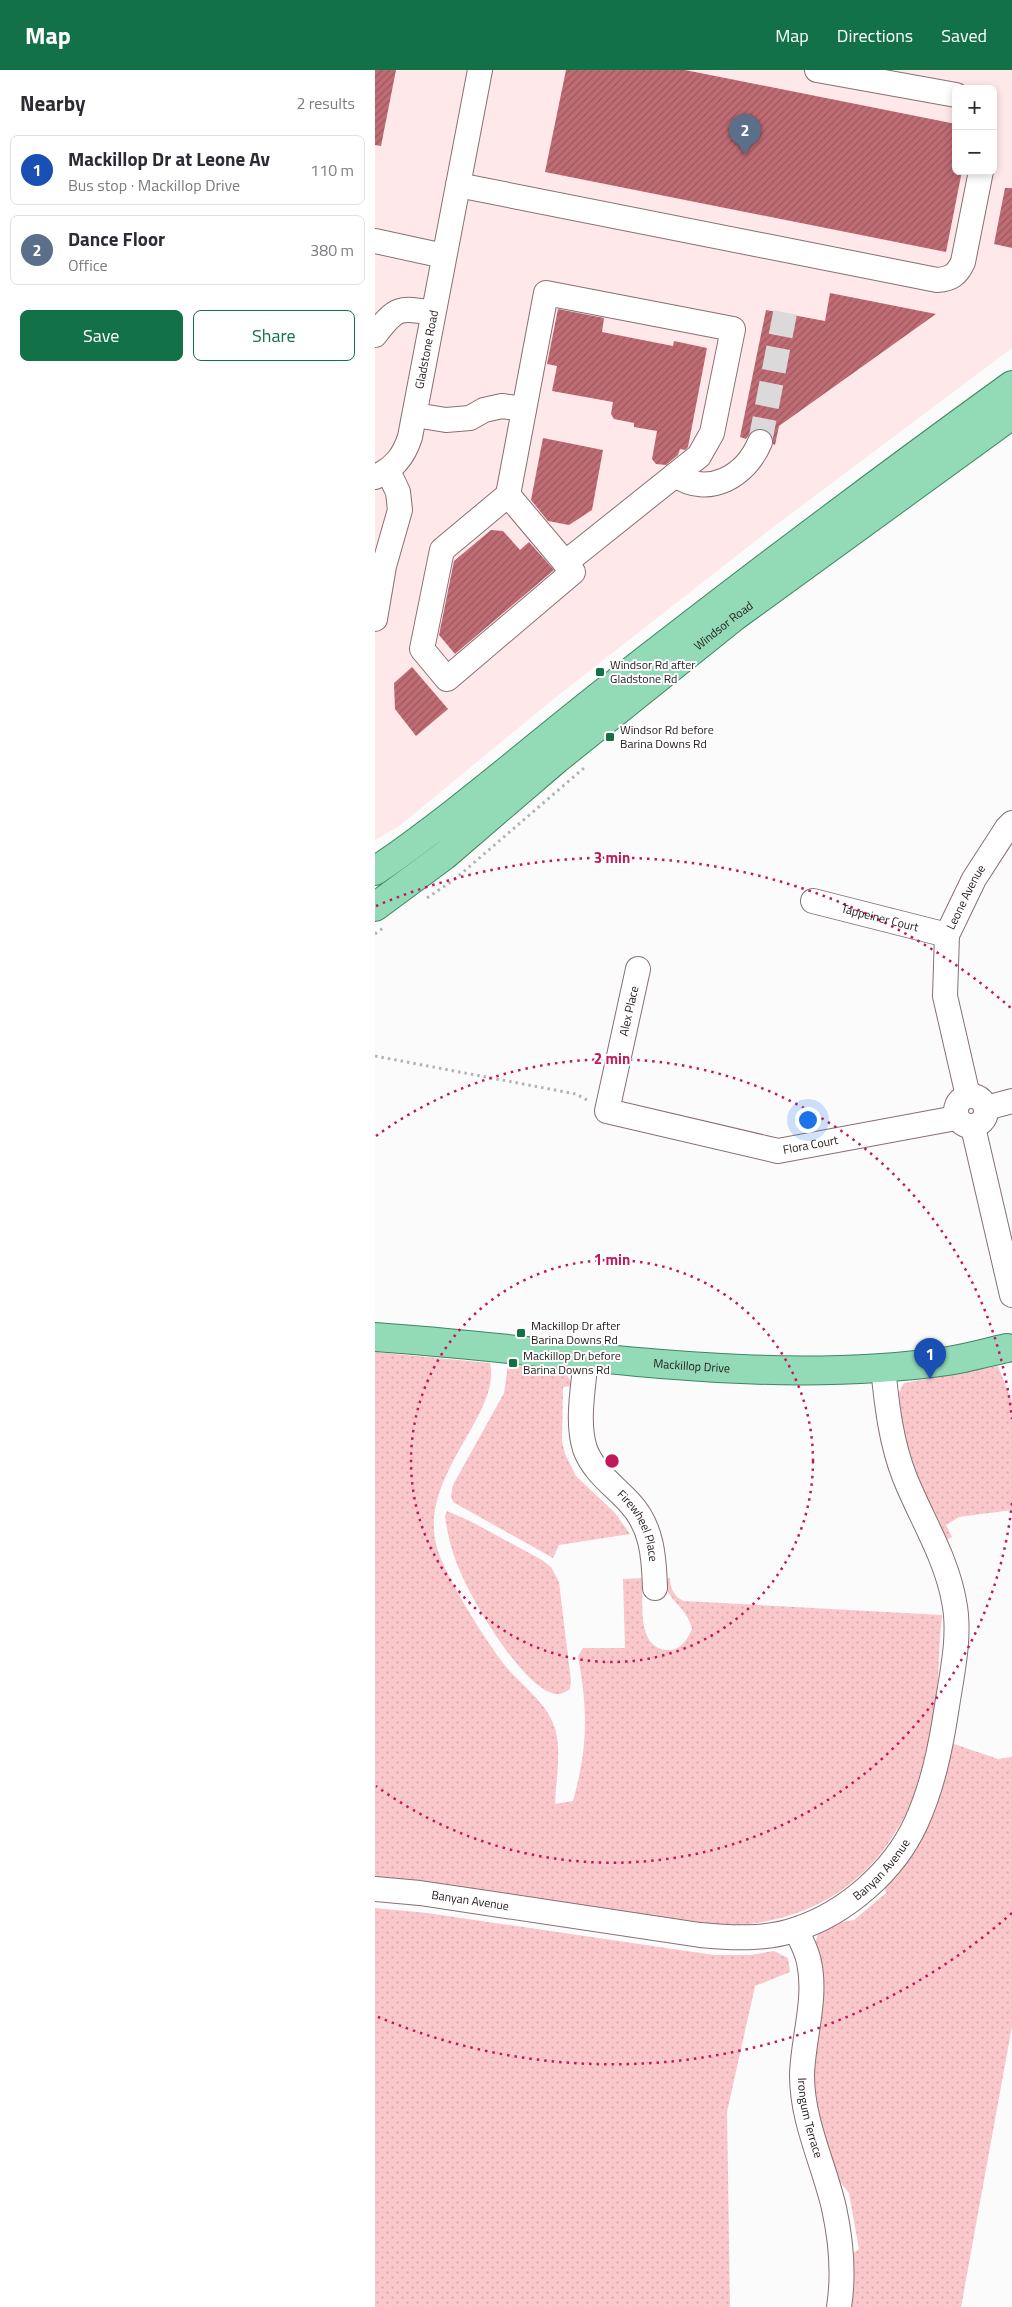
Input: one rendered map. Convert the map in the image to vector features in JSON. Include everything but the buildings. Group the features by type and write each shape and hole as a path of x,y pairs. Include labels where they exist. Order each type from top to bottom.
{"main road":[{"name":"Windsor Road","path":"375,871 465,805 566,722 722,600 1012,385"},
{"name":"Windsor Road","path":"383,915 445,856 557,759 734,617 1012,414"},
{"name":"Mackillop Drive","path":"375,1337 652,1364 762,1370 883,1368 950,1361 1010,1344"}],"street":[{"name":"Gladstone Road","path":"375,619 384,566 400,510 398,492 381,474 406,450 415,415 480,70"},
{"path":"817,70 952,94"},
{"path":"458,185 937,280 950,279 959,272 963,262 980,175"},
{"path":"375,241 444,256"},
{"path":"508,495 565,563 573,572 447,679 422,650 442,550 508,495 546,293 733,329 712,433 699,456 565,563"},
{"path":"375,335 389,316 399,311 410,309 433,313"},
{"path":"415,415 446,420 470,418 485,410 502,406 524,409"},
{"path":"675,475 692,484 705,485 733,477 745,466 755,453 760,442"},
{"name":"Leone Avenue","path":"1012,823 974,879 947,935 945,996 1012,1295"},
{"name":"Tappeiner Court","path":"813,901 947,935"},
{"name":"Alex Place","path":"607,1111 638,969"},
{"name":"Flora Court","path":"607,1111 777,1150 971,1112 1012,1101"},
{"name":"Firewheel Place","path":"586,1357 581,1430 585,1446 589,1459 641,1517 653,1550 655,1588"},
{"name":"Banyan Avenue","path":"375,1889 420,1893 700,1935 744,1937 797,1930 848,1903 873,1882 897,1854 915,1824 929,1791 944,1725 955,1635 955,1603 947,1570 905,1477 894,1446 883,1368"},
{"name":"Irongum Terrace","path":"797,1930 809,1961 811,1981 802,2076 805,2106 834,2208 840,2240 839,2307"}],"path":[{"path":"423,901 455,879 585,766"},
{"path":"375,934 383,915"},
{"path":"375,1056 577,1094 607,1111"}],"shaded area":[{"path":"375,70 1012,70 1012,348 772,528 551,701 398,827 375,840"},
{"path":"375,1352 490,1363 490,1382 484,1403 449,1469 439,1493 434,1518 436,1544 447,1573 489,1644 508,1669 542,1705 553,1722 558,1749 555,1804 573,1801 582,1763 585,1712 578,1656 583,1648 625,1648 623,1579 643,1578 642,1611 646,1633 651,1642 659,1648 670,1650 678,1648 692,1629 686,1614 669,1593 664,1578 670,1578 673,1592 684,1601 942,1615 936,1701 928,1745 913,1798 896,1831 881,1853 864,1871 846,1887 803,1911 780,1918 729,1926 375,1878"},
{"path":"508,1365 558,1370 569,1378 572,1386 563,1387 562,1441 565,1454 576,1476 615,1513 630,1534 559,1545 553,1558 453,1502 451,1496 453,1485 504,1393"},
{"path":"998,1366 1012,1402 1012,1510 959,1517 946,1525 952,1537 946,1540 916,1477 905,1444 897,1395 904,1383"},
{"path":"447,1511 470,1521 542,1560 551,1567 559,1582 571,1681 570,1689 563,1693 555,1694 542,1688 528,1676 500,1641 466,1585 451,1548 445,1516"},
{"path":"951,1743 998,1759 1012,1757 1012,2026 961,2307 849,2307 850,2255 859,2249 849,2193 837,2178 819,2123 814,2086 821,1972 815,1942 819,1932 832,1924 854,1920 886,1893 884,1884"},
{"path":"375,1908 427,1913 714,1955 751,1955 774,1951 788,1958 790,1972 755,1986 727,2112 730,2307 375,2307"}],"tunnel":[{"path":"760,442 786,308"}],"place":[{"name":"Dance Floor","path":"745,155"},
{"name":"Windsor Rd after Gladstone Rd","path":"600,672"},
{"name":"Windsor Rd before Barina Downs Rd","path":"610,737"},
{"name":"Mackillop Dr after Barina Downs Rd","path":"521,1333"},
{"name":"Mackillop Dr before Barina Downs Rd","path":"513,1363"},
{"name":"Mackillop Dr at Leone Av","path":"930,1379"}]}
